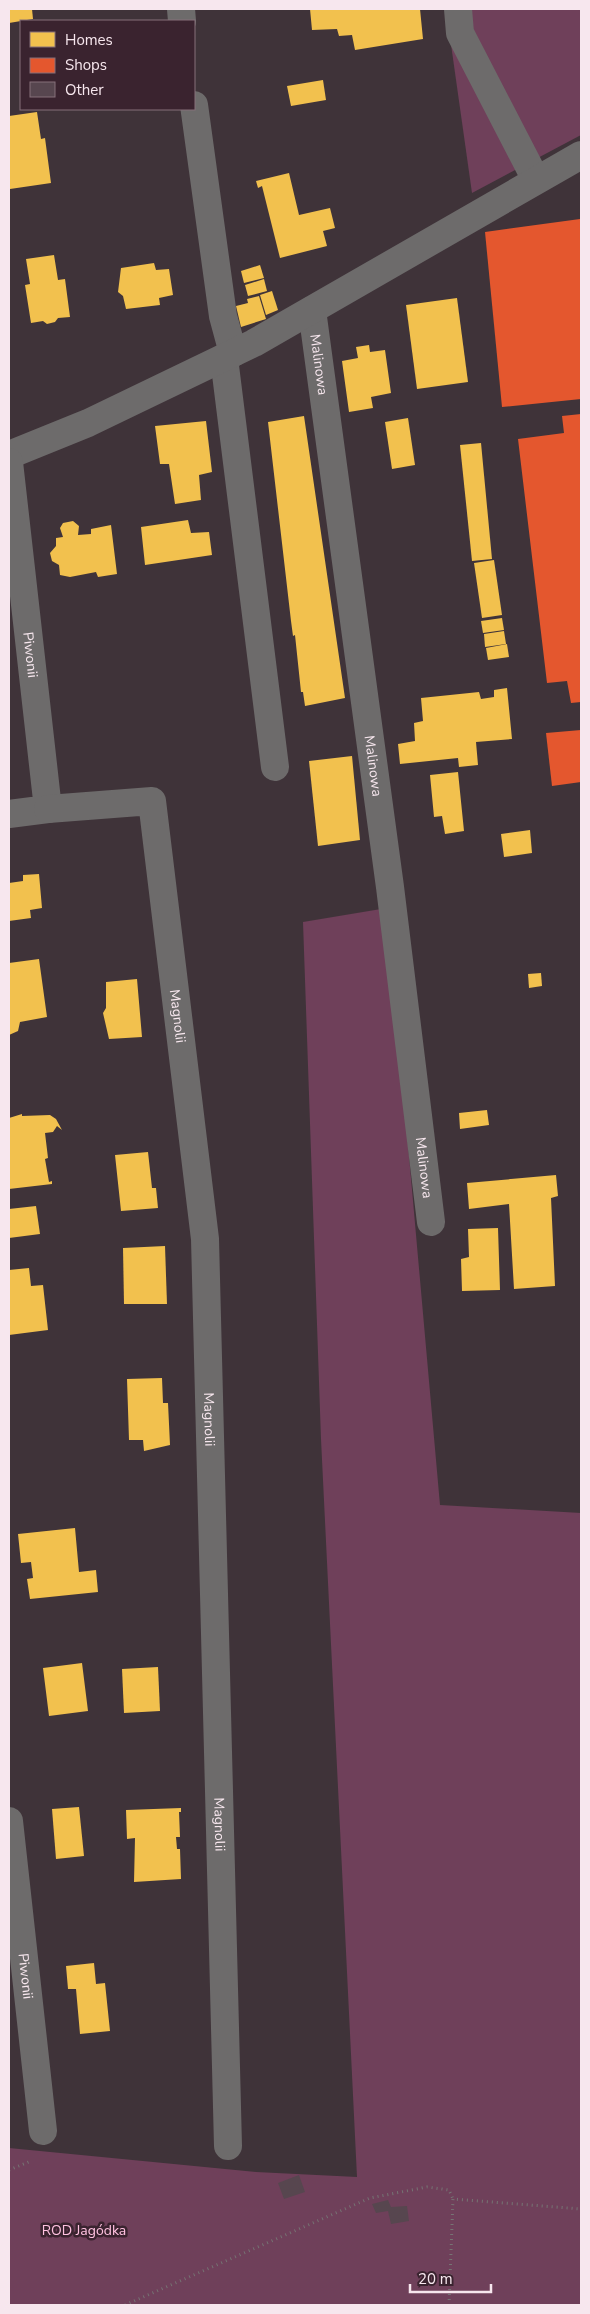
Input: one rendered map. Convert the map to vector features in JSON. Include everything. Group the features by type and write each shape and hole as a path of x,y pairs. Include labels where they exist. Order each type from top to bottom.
{"street":[{"path":"458,9 460,33 536,180"},
{"path":"195,110 228,355 275,767"},
{"name":"Malinowa","path":"9,455 88,423 228,355 312,310 581,155"},
{"name":"Malinowa","path":"312,310 388,877 431,1222"},
{"name":"Piwonii","path":"9,462 48,809"},
{"name":"Magnolii","path":"48,809 152,802 205,1239 228,2146"},
{"path":"9,814 48,809"},
{"name":"Piwonii","path":"9,1821 42,2131"}],"path":[{"path":"9,2170 31,2161"},
{"path":"125,2305 370,2198 427,2188 449,2190 453,2199 450,2305"},
{"path":"453,2199 581,2209"}],"green space":[{"path":"446,9 581,9 581,135 472,193"},
{"name":"ROD Jagódka","path":"387,908 440,1505 581,1513 581,2305 9,2305 9,2148 256,2172 357,2177 321,1439 303,922"}],"building: Homes":[{"path":"9,9 32,9 33,19 9,23"},
{"path":"310,9 420,9 423,39 355,50 352,35 339,36 337,29 312,30"},
{"path":"323,80 326,100 291,106 287,86"},
{"path":"37,112 41,139 45,138 51,183 10,189 9,116"},
{"path":"289,173 299,215 330,208 335,228 323,231 327,246 280,258 262,186 258,188 256,181"},
{"path":"54,255 58,280 65,279 70,317 58,318 55,322 47,324 43,321 31,323 25,285 30,284 26,259"},
{"path":"154,263 156,270 169,269 173,295 159,298 160,305 126,309 123,296 118,292 121,268"},
{"path":"260,265 264,278 244,283 241,271"},
{"path":"264,279 267,291 248,296 245,285"},
{"path":"272,291 278,310 266,315 260,295"},
{"path":"259,296 266,319 241,327 236,306 248,303 247,299"},
{"path":"457,298 468,382 417,389 406,305"},
{"path":"369,345 370,352 385,350 391,393 371,397 373,408 349,412 342,361 358,358 356,347"},
{"path":"304,416 345,698 305,706 303,692 301,692 295,635 293,636 291,621 268,422"},
{"path":"408,418 415,465 392,469 385,422"},
{"path":"206,421 212,472 199,475 201,500 175,504 169,464 160,464 155,426"},
{"path":"481,443 492,559 472,561 460,445"},
{"path":"188,520 191,533 209,532 212,555 145,565 141,527"},
{"path":"73,521 79,526 78,535 91,534 91,529 111,525 117,574 98,577 96,572 70,577 60,575 59,565 52,561 50,553 56,546 56,538 63,537 60,528 63,523"},
{"path":"494,560 502,615 482,618 474,563"},
{"path":"502,618 504,630 483,633 481,621"},
{"path":"504,631 506,644 485,647 484,634"},
{"path":"507,644 509,657 488,660 486,648"},
{"path":"507,688 512,739 476,742 478,765 459,767 458,758 400,764 398,744 415,741 414,723 423,721 421,698 479,692 481,699 494,697 494,690"},
{"path":"352,756 360,840 318,846 309,761"},
{"path":"458,772 464,831 445,834 442,816 434,817 430,775"},
{"path":"530,830 532,853 504,857 501,834"},
{"path":"39,874 42,908 30,910 31,918 9,921 9,883 23,881 23,875"},
{"path":"39,959 47,1017 20,1022 18,1031 9,1035 9,963"},
{"path":"541,973 542,986 529,988 528,974"},
{"path":"137,979 142,1037 109,1039 103,1013 106,1008 106,982"},
{"path":"487,1110 489,1125 460,1129 459,1113"},
{"path":"22,1114 22,1116 50,1115 56,1119 62,1130 57,1126 53,1132 45,1133 48,1158 45,1159 49,1182 52,1181 52,1184 9,1189 9,1118"},
{"path":"148,1152 152,1188 156,1188 158,1208 121,1211 115,1155"},
{"path":"556,1175 558,1196 551,1198 555,1286 514,1289 509,1204 469,1209 467,1183"},
{"path":"36,1206 40,1234 9,1238 9,1209"},
{"path":"498,1228 500,1290 462,1291 461,1259 469,1257 468,1229"},
{"path":"165,1246 167,1304 124,1304 123,1248"},
{"path":"29,1268 31,1286 43,1285 48,1330 9,1335 9,1270"},
{"path":"162,1378 163,1403 168,1403 170,1445 144,1451 143,1440 129,1440 127,1379"},
{"path":"75,1528 79,1572 96,1570 98,1592 30,1599 27,1579 33,1578 31,1562 21,1563 18,1534"},
{"path":"82,1663 88,1711 49,1716 43,1668"},
{"path":"158,1667 160,1711 124,1713 122,1669"},
{"path":"79,1807 84,1856 56,1859 52,1809"},
{"path":"181,1808 181,1812 179,1812 180,1837 176,1837 177,1849 180,1849 181,1879 134,1882 135,1838 127,1839 126,1810"},
{"path":"94,1963 96,1984 105,1983 110,2031 80,2034 76,1989 68,1989 66,1966"}],"building: Shops":[{"path":"580,219 581,399 502,407 485,232"},
{"path":"581,414 581,702 571,703 567,681 547,683 518,439 564,433 562,416"},
{"path":"581,730 581,782 552,786 546,733"}],"building: Other":[{"path":"299,2175 305,2192 284,2199 278,2183"},
{"path":"388,2200 391,2207 407,2206 409,2221 391,2224 388,2211 376,2213 372,2204"}]}
